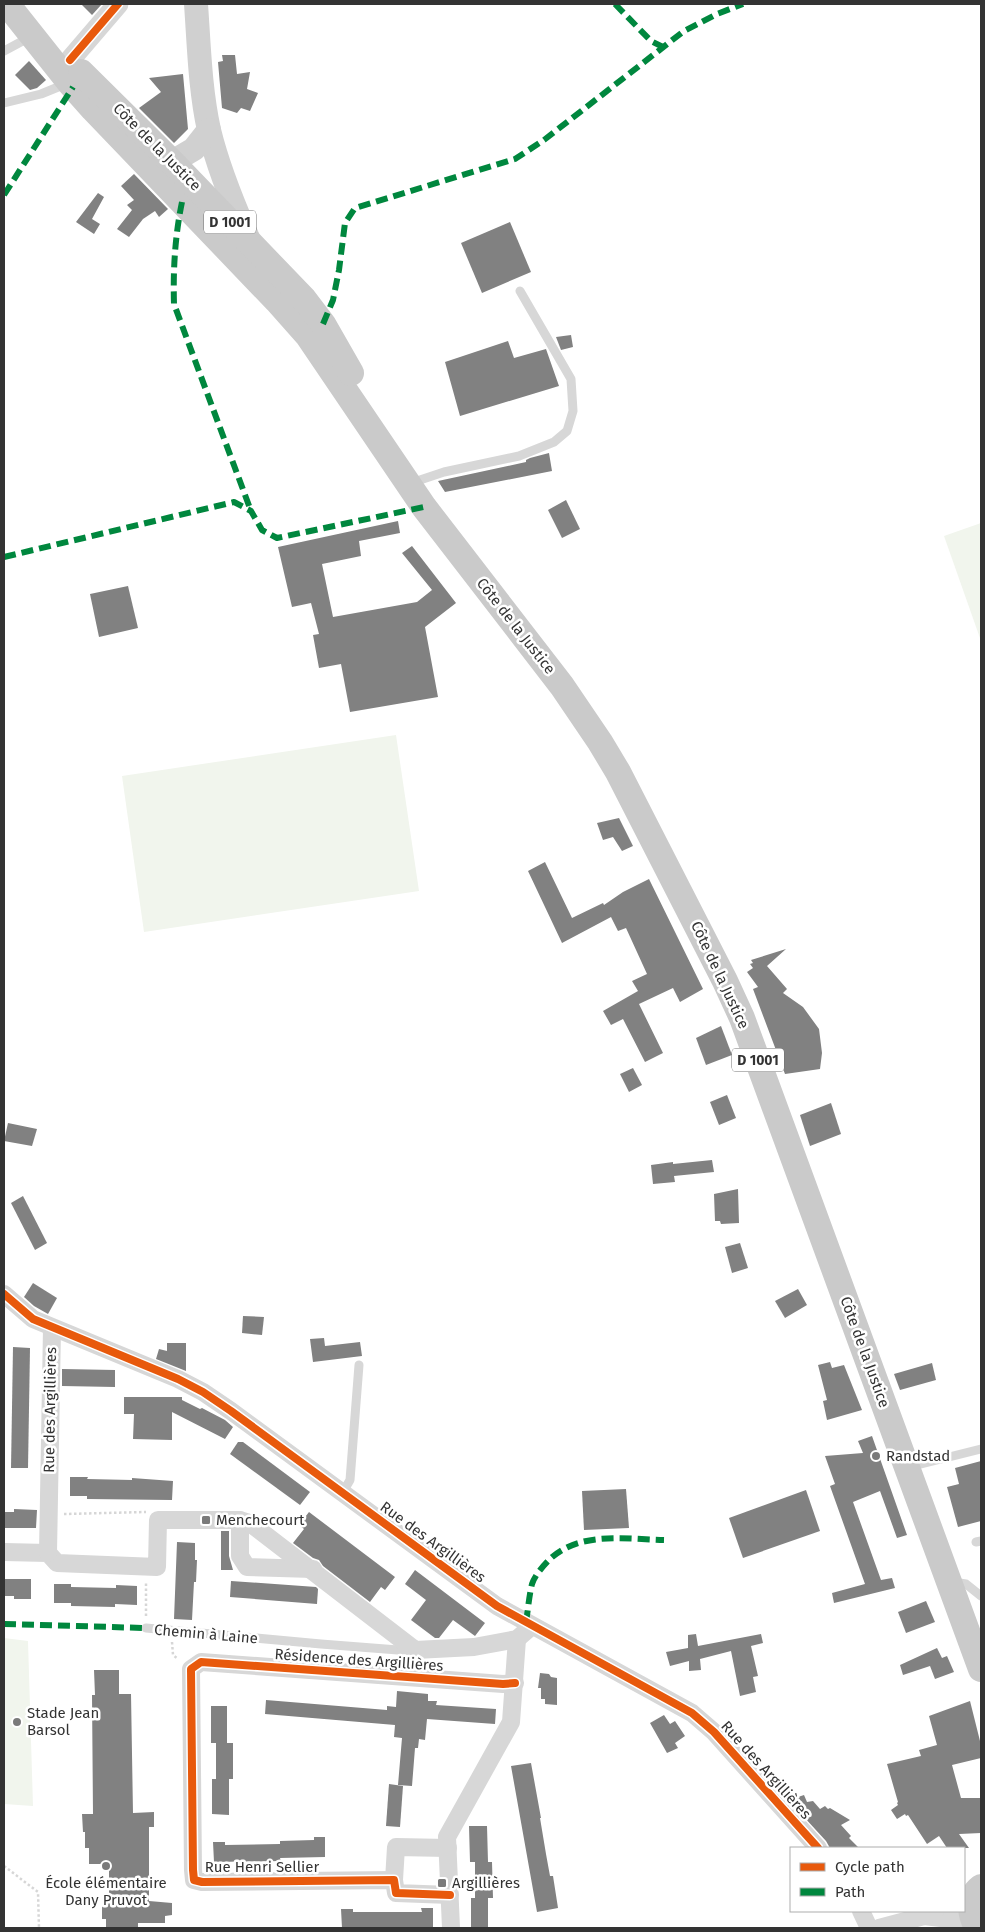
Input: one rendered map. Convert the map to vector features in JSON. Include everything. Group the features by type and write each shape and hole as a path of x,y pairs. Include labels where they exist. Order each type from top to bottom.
{"main road":[{"name":"Côte de la Justice","path":"8,4 33,36 69,71 172,162 304,299 323,324 368,403 406,480"},
{"name":"Côte de la Justice","path":"8,4 308,336 406,480 562,686 600,742 634,803 716,964 758,1058 981,1669"},
{"path":"196,4 202,87 209,130 228,190 250,242"},
{"path":"172,162 194,149 209,130"},
{"path":"974,1892 971,1911 977,1927"}],"street":[{"path":"69,71 118,4"},
{"name":"Rue des Argillières","path":"4,1294 33,1319 178,1379 203,1392 497,1606 692,1713 714,1732 817,1847"},
{"name":"Rue des Argillières","path":"48,1553 47,1515 52,1328"},
{"path":"4,1552 48,1553 57,1563 156,1567 158,1520 240,1520 250,1522 415,1650 474,1647 517,1638 532,1626"},
{"path":"240,1520 240,1556 247,1567 312,1569"},
{"path":"451,1928 447,1837 511,1722 517,1638"},
{"name":"Résidence des Argillières","path":"196,1666 503,1684 515,1683"},
{"name":"Rue Henri Sellier","path":"196,1666 194,1880 202,1882 394,1880"},
{"path":"448,1848 396,1847 394,1880 396,1893 450,1895"},
{"path":"861,1912 869,1928"},
{"path":"879,1928 929,1913 977,1927"}],"lane":[{"path":"4,51 33,36"},
{"path":"4,103 41,94 69,71"},
{"path":"406,480 519,456 554,442 567,430 574,411 571,379 520,291"},
{"path":"342,1492 350,1480 359,1365"},
{"path":"907,1468 981,1449"},
{"path":"949,1581 966,1584 981,1596"},
{"name":"Chemin à Laine","path":"146,1628 415,1650"}],"path":[{"path":"47,1515 151,1512 158,1520"},
{"path":"146,1566 146,1628"},
{"path":"170,1630 173,1655 196,1666"},
{"path":"4,1866 38,1892 39,1928"}],"shaded area":[{"path":"981,523 981,641 944,536"},
{"path":"396,735 419,891 144,932 122,776"},
{"name":"Stade Jean Barsol","path":"4,1638 28,1641 33,1806 4,1804"}],"building":[{"path":"81,4 102,4 92,15"},
{"path":"222,55 235,55 237,74 250,72 247,89 258,93 250,111 241,108 237,113 222,108 218,62 223,61"},
{"path":"29,61 46,80 37,88 30,90 15,75"},
{"path":"183,74 188,129 174,143 139,108 161,92 149,78"},
{"path":"134,174 168,209 159,217 155,211 143,219 129,237 117,229 132,210 127,205 134,200 121,186"},
{"path":"98,193 104,197 92,219 100,224 94,234 76,222"},
{"path":"510,222 531,272 482,293 461,243"},
{"path":"571,335 573,347 561,350 556,337"},
{"path":"508,341 514,358 546,349 559,386 460,416 445,362"},
{"path":"549,453 552,471 445,492 438,481 526,462 530,458"},
{"path":"566,500 580,529 562,538 548,510"},
{"path":"398,521 400,533 359,541 361,556 322,564 333,617 417,602 432,590 402,553 412,546 456,603 425,627 438,697 350,712 341,664 319,668 313,635 319,634 311,603 292,607 278,547"},
{"path":"128,586 138,628 99,637 90,594"},
{"path":"619,818 633,846 622,851 613,837 603,840 597,823"},
{"path":"545,862 572,918 603,903 604,905 623,892 649,879 703,989 680,1002 673,988 639,1004 663,1053 645,1062 623,1019 611,1025 603,1011 638,991 632,981 647,974 626,928 618,931 611,917 562,943 528,871"},
{"path":"786,949 767,966 787,989 783,993 803,1007 819,1029 822,1053 820,1069 785,1074 753,989 758,987 747,972 753,968 750,964 753,963 751,960"},
{"path":"721,1026 732,1055 706,1065 696,1038"},
{"path":"633,1068 642,1085 629,1092 620,1074"},
{"path":"727,1095 736,1118 719,1125 710,1102"},
{"path":"831,1103 841,1134 810,1146 800,1115"},
{"path":"8,1123 37,1129 32,1146 4,1141"},
{"path":"712,1160 714,1172 674,1176 675,1182 653,1184 651,1165"},
{"path":"738,1189 739,1223 721,1224 720,1221 715,1221 714,1194"},
{"path":"23,1196 47,1243 35,1250 11,1203"},
{"path":"740,1243 748,1268 732,1273 725,1247"},
{"path":"33,1283 57,1298 48,1314 34,1306 24,1297"},
{"path":"798,1289 807,1305 785,1318 775,1301"},
{"path":"243,1316 264,1317 262,1335 242,1333"},
{"path":"324,1338 325,1346 360,1342 362,1356 313,1362 310,1339"},
{"path":"167,1343 186,1343 186,1371 156,1359 159,1349 167,1351"},
{"path":"13,1347 30,1348 28,1468 11,1468"},
{"path":"830,1362 832,1368 844,1365 862,1410 827,1420 823,1401 827,1400 818,1365"},
{"path":"932,1363 936,1380 900,1390 894,1374"},
{"path":"62,1369 115,1370 115,1387 62,1386"},
{"path":"124,1397 182,1397 182,1400 225,1420 233,1427 225,1439 172,1412 172,1440 133,1439 134,1414 124,1414"},
{"path":"872,1436 907,1535 897,1538 880,1491 853,1502 881,1580 892,1578 895,1588 834,1603 832,1593 865,1584 830,1486 835,1484 825,1456 863,1453 858,1441"},
{"path":"238,1442 243,1442 310,1492 300,1505 230,1454"},
{"path":"981,1461 981,1521 958,1527 947,1487 959,1484 955,1468"},
{"path":"70,1477 173,1481 172,1500 87,1499 87,1496 70,1496"},
{"path":"626,1489 629,1528 584,1530 582,1491"},
{"path":"806,1490 820,1531 743,1558 729,1518"},
{"path":"14,1509 37,1510 36,1528 4,1528 4,1512 14,1512"},
{"path":"309,1512 395,1577 385,1590 381,1587 370,1602 323,1566 319,1560 313,1558 293,1543 304,1529 299,1525"},
{"path":"221,1531 229,1531 229,1556 233,1570 221,1570"},
{"path":"177,1542 195,1543 195,1560 197,1560 192,1620 174,1619"},
{"path":"415,1570 485,1623 475,1636 453,1620 439,1638 435,1638 411,1620 426,1600 405,1584"},
{"path":"4,1579 31,1579 31,1599 14,1599 14,1596 4,1596"},
{"path":"231,1581 316,1587 318,1589 317,1604 230,1597"},
{"path":"54,1584 71,1584 71,1587 116,1588 116,1585 137,1586 137,1605 115,1604 115,1607 71,1606 71,1603 54,1603"},
{"path":"926,1601 935,1622 906,1633 898,1612"},
{"path":"696,1634 698,1646 761,1634 763,1643 751,1646 758,1676 753,1677 756,1692 740,1696 731,1651 700,1659 701,1670 689,1671 689,1661 670,1666 666,1652 688,1648 688,1635"},
{"path":"937,1648 942,1658 947,1656 954,1672 935,1679 930,1666 903,1675 900,1665"},
{"path":"94,1670 119,1670 119,1694 131,1694 133,1813 154,1812 154,1827 149,1827 149,1901 172,1903 172,1915 165,1916 165,1923 138,1923 138,1928 106,1928 106,1919 102,1919 102,1903 109,1903 109,1864 89,1864 89,1848 85,1848 82,1814 93,1814 92,1695 95,1695"},
{"path":"540,1673 549,1674 551,1677 557,1678 557,1705 545,1704 545,1699 541,1699 541,1688 538,1688"},
{"path":"397,1691 428,1694 428,1701 437,1701 436,1705 496,1709 495,1724 427,1719 425,1740 419,1739 418,1748 415,1748 412,1786 398,1785 402,1738 394,1737 395,1725 265,1714 266,1700 387,1710 387,1706 396,1707"},
{"path":"970,1701 981,1745 981,1758 952,1765 961,1798 981,1798 981,1833 959,1834 969,1848 946,1847 939,1836 927,1844 908,1815 906,1816 905,1814 897,1819 891,1810 898,1805 898,1802 887,1764 921,1756 919,1750 937,1745 929,1716"},
{"path":"211,1706 227,1706 227,1743 233,1743 233,1779 229,1779 229,1815 212,1814 212,1779 216,1779 216,1743 211,1743"},
{"path":"664,1715 670,1724 675,1721 685,1736 675,1743 678,1748 667,1753 650,1723"},
{"path":"531,1763 550,1876 553,1876 558,1908 537,1912 511,1766"},
{"path":"389,1784 403,1786 400,1827 386,1826"},
{"path":"804,1795 807,1802 813,1801 820,1809 825,1806 828,1809 830,1808 850,1820 841,1825 851,1836 849,1838 858,1847 829,1847 793,1805 792,1799"},
{"path":"469,1826 487,1826 488,1862 492,1862 493,1898 488,1898 488,1928 471,1928 471,1898 475,1898 475,1862 470,1862"},
{"path":"314,1837 325,1837 325,1857 280,1858 281,1861 214,1862 213,1842 225,1842 225,1845 280,1844 280,1841 314,1840"},
{"path":"421,1908 433,1908 433,1928 342,1928 341,1909 353,1909 353,1912 422,1912"}],"marked path":[{"path":"615,4 651,41 663,47"},
{"path":"323,324 333,300 345,223 355,208 515,159 544,140 684,31 717,14 743,4"},
{"path":"4,195 73,87"},
{"path":"182,202 175,253 174,304 251,511"},
{"path":"4,557 234,502 251,511 262,530 277,538 424,507"},
{"path":"526,1622 533,1581 547,1562 562,1550 589,1540 619,1538 664,1540"},
{"path":"4,1624 146,1628"}],"cycle path":[{"path":"70,60 118,4"},
{"path":"4,1294 33,1319 178,1379 203,1392 497,1606 692,1713 714,1732 817,1847"},
{"path":"450,1895 396,1893 394,1880 202,1882 194,1880 191,1669 201,1662 503,1684 515,1683"}],"place":[{"name":"Randstad","path":"876,1456"},
{"name":"Menchecourt","path":"206,1520"},
{"name":"Stade Jean Barsol","path":"17,1722"},
{"name":"École élémentaire Dany Pruvot","path":"106,1866"},
{"name":"Argillières","path":"442,1883"}]}
